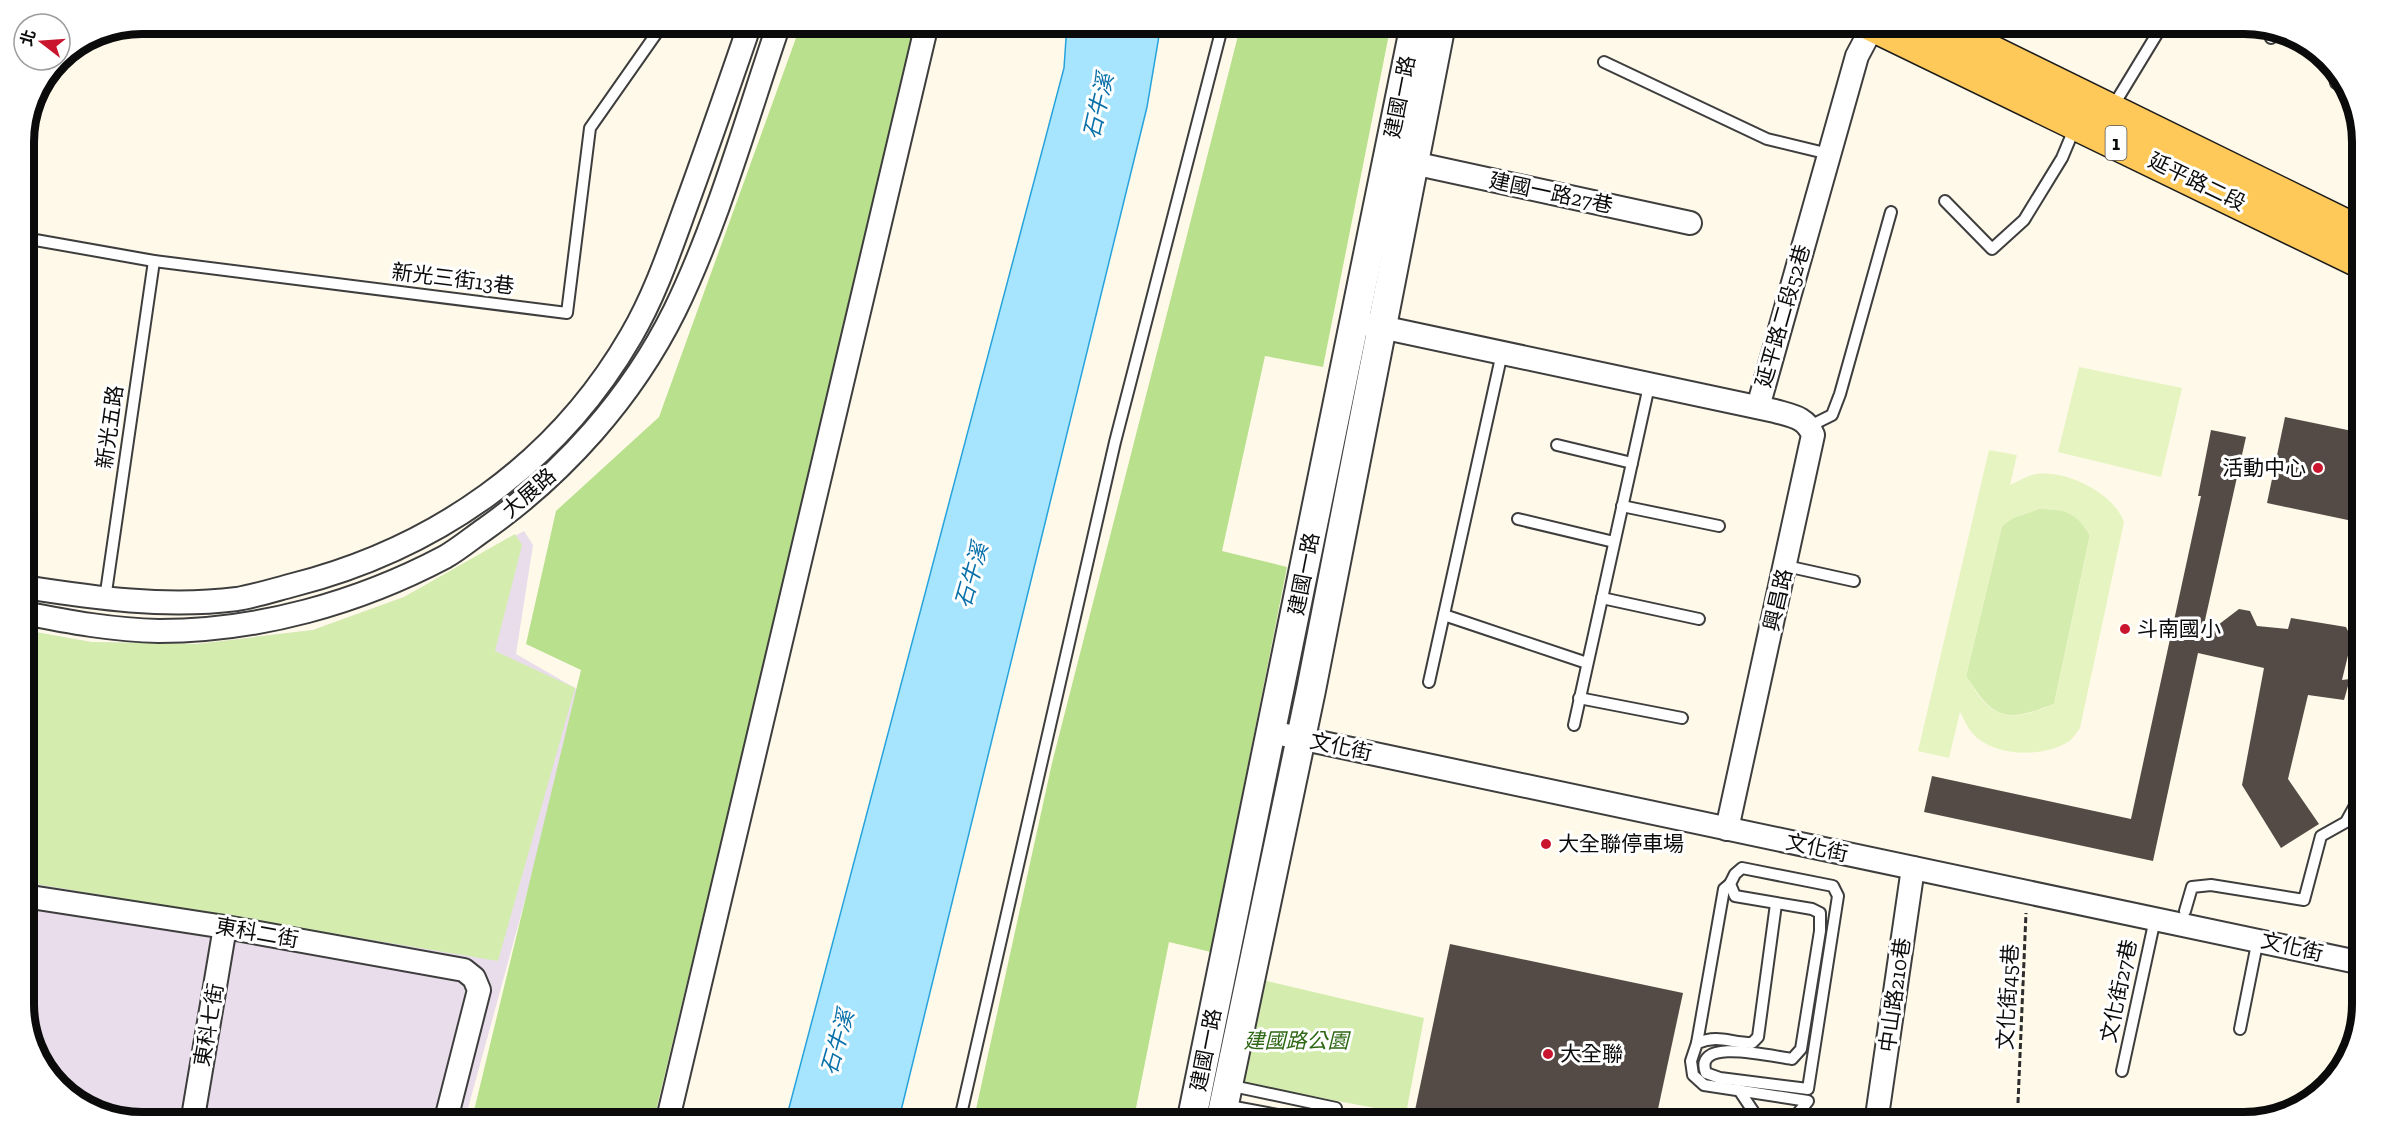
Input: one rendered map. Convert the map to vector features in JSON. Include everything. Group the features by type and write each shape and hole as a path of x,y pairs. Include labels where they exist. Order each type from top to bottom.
{"main road":[{"name":"延平路二段","path":"1894,34 2077,124 2351,230"},
{"name":"延平路二段","path":"1955,34 2112,109 2351,255"}],"street":[{"name":"建國一路","path":"1201,1112 1217,1093 1300,738 1413,34"},
{"name":"建國一路","path":"1217,1093 1271,732 1367,324 1413,163 1439,34"},
{"name":"延平路二段52巷","path":"1367,324 1649,386 1758,407 1857,56 1868,34"},
{"name":"大展路","path":"35,589 105,600 170,603 239,599 338,574 436,530 470,508 534,458 595,392 632,334 661,274 746,35"},
{"name":"大展路","path":"35,616 102,628 159,631 222,628 315,611 447,556 522,503 585,442 627,388 674,311 703,242 775,35"},
{"path":"670,1112 924,35"},
{"name":"建國一路27巷","path":"1413,163 1690,223"},
{"path":"1758,407 1805,420 1810,426"},
{"name":"興昌路","path":"1726,829 1786,566 1813,435 1810,426"},
{"name":"文化街","path":"1271,732 2352,961"},
{"name":"中山路210巷","path":"1878,1112 1913,868"},
{"name":"東科二街","path":"35,898 225,927 464,970 474,978 479,990 448,1112"},
{"name":"東科七街","path":"194,1112 225,927"}],"lane":[{"path":"962,1112 1114,442 1220,34"},
{"path":"2112,109 2157,34"},
{"name":"新光三街13巷","path":"35,240 154,261 567,313 590,128 655,35"},
{"path":"1604,62 1767,139 1829,154"},
{"path":"1945,201 1992,249 2024,220 2062,158 2077,124"},
{"path":"1810,426 1832,415 1840,394 1891,212"},
{"name":"新光五路","path":"105,600 154,261"},
{"path":"1429,682 1502,353"},
{"path":"1574,725 1649,386"},
{"path":"1557,445 1632,463"},
{"path":"1622,506 1719,526"},
{"path":"1518,519 1614,542"},
{"path":"1786,566 1854,581"},
{"path":"1602,598 1699,620"},
{"path":"1444,615 1587,663"},
{"path":"1580,698 1682,718"},
{"path":"2185,911 2192,886 2211,885 2304,900 2321,836 2346,822 2352,812"},
{"path":"1730,884 1735,896 1812,909 1820,913 1820,931 1802,1049 1792,1059 1723,1050 1708,1055 1704,1067 1706,1073 1719,1078 1808,1089 1838,896 1833,886 1742,868 1735,874 1730,884 1724,889 1697,1043 1691,1061 1693,1075 1704,1085 1808,1101 1799,1112"},
{"path":"1697,1043 1711,1037 1752,1043 1758,1037 1776,904"},
{"name":"文化街27巷","path":"2122,1071 2155,919"},
{"path":"2240,1029 2258,939"},
{"path":"1739,1090 1754,1112"},
{"path":"1217,1093 1336,1108"},
{"path":"1217,1093 1276,1112"}],"path":[{"name":"文化街45巷","path":"2018,1103 2027,891"}],"shaded area":[{"path":"524,531 533,545 516,654 582,692 467,1112 128,1112 108,1107 82,1094 61,1076 53,1065 40,1039 35,1012 35,632 91,642 197,644 313,630 404,597"}],"green space":[{"path":"1238,34 1389,34 1323,367 1265,356 1222,551 1287,567 1211,952 1169,942 1135,1112 975,1112 1052,763"},
{"path":"797,35 916,35 656,1112 474,1112 581,670 526,644 556,511 659,417"},
{"path":"2079,367 2182,388 2161,477 2058,452"},
{"path":"1989,450 2017,455 2010,485 2032,475 2058,475 2099,492 2110,501 2124,522 2080,728 2070,741 2045,751 2032,753 2005,751 1981,741 1970,731 1960,712 1949,758 1918,751","holes":["2039,509 2063,511 2075,517 2090,536 2054,704 2024,714 2002,714 1992,709 1984,701 1966,676 2002,526 2013,518"]},
{"path":"2039,509 2063,511 2075,516 2090,535 2054,704 2024,714 2002,714 1985,702 1966,676 2002,526 2013,518"},
{"path":"515,534 522,545 495,651 575,688 498,961 35,884 35,632 91,642 197,644 313,630 404,597"},
{"name":"建國路公園","path":"1254,978 1424,1018 1406,1112 1396,1112 1238,1082"}],"water":[{"name":"石牛溪","path":"1066,35 1159,35 1147,107 901,1112 788,1112 1064,68"}],"building":[{"name":"活動中心","path":"2285,417 2351,431 2351,521 2267,503"},
{"path":"2211,430 2246,437 2201,638 2239,609 2250,611 2257,626 2288,629 2291,618 2346,627 2352,638 2342,680 2350,679 2344,700 2308,695 2288,779 2319,824 2281,848 2242,785 2264,668 2198,653 2153,861 1924,812 1932,776 2131,819 2201,496 2198,496"},
{"name":"大全聯","path":"1450,944 1683,993 1657,1112 1415,1112"}],"place":[{"name":"活動中心","path":"2318,468"},
{"name":"斗南國小","path":"2125,629"},
{"name":"大全聯停車場","path":"1546,844"},
{"name":"大全聯","path":"1548,1054"}]}
